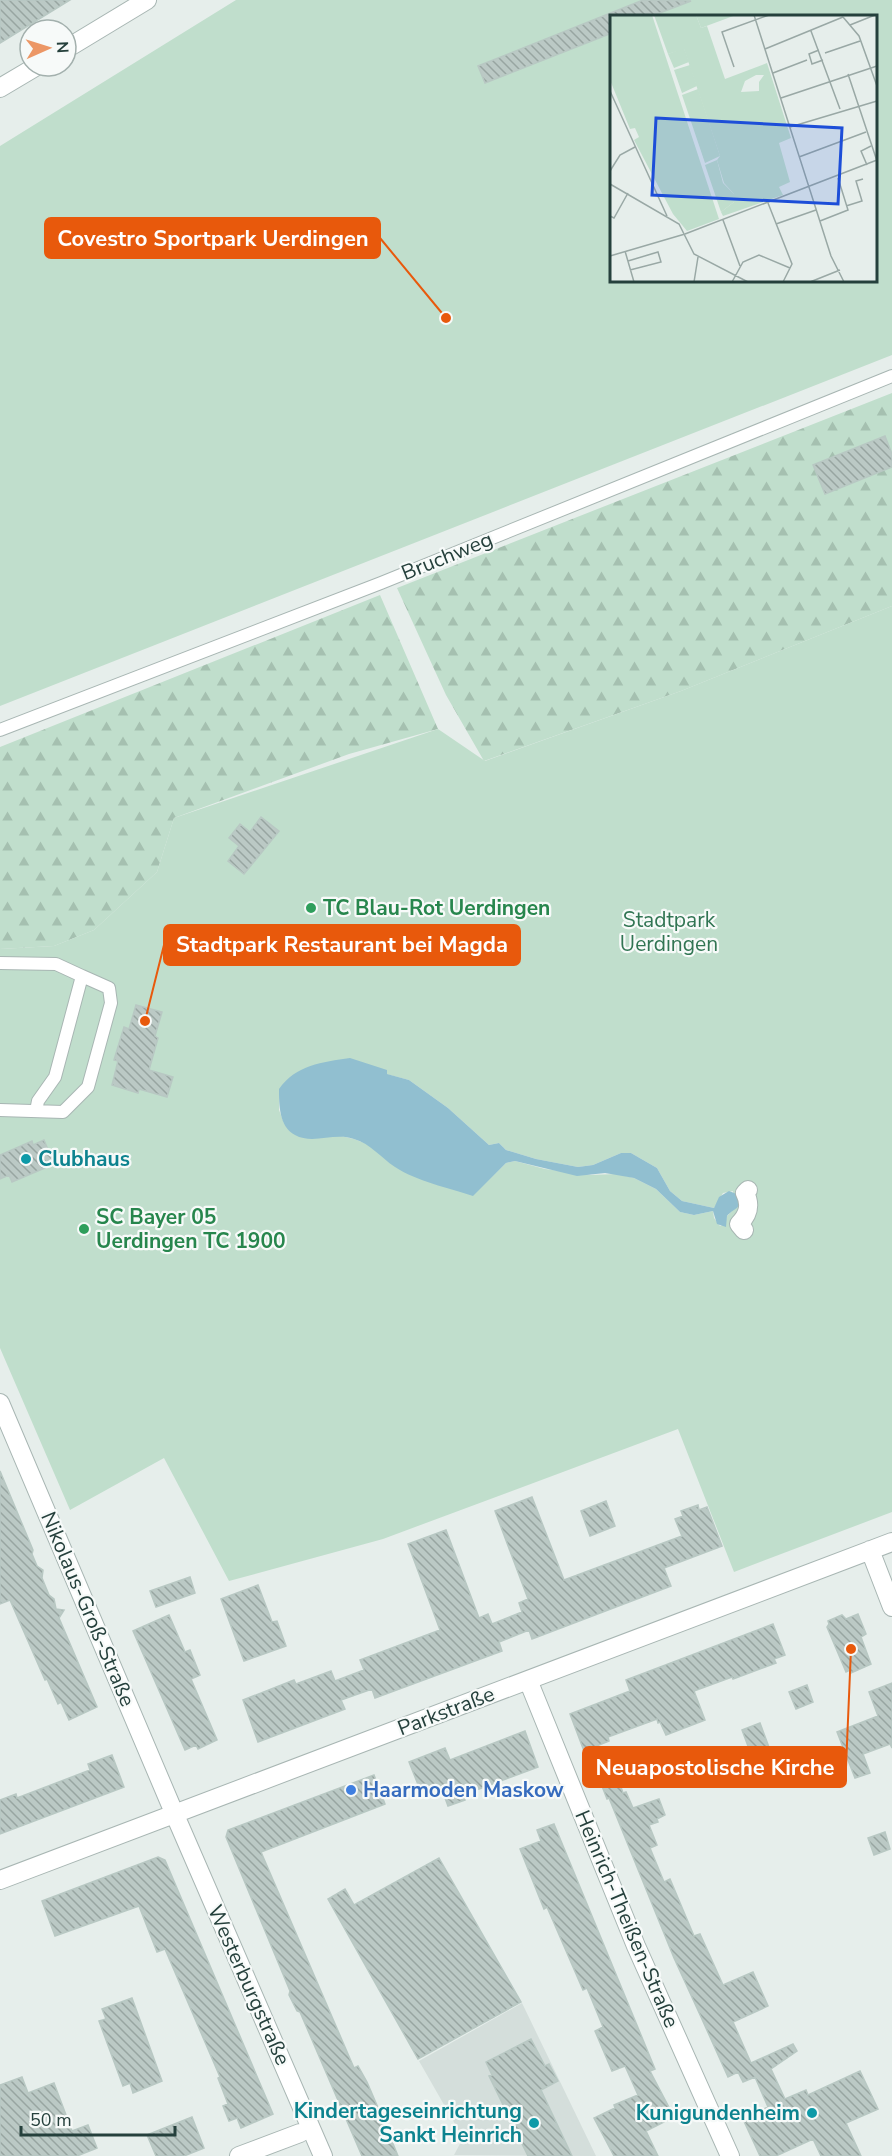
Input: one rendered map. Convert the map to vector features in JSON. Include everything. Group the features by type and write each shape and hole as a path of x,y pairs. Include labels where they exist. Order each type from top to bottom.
{"street":[{"path":"78,42 147,0"},
{"path":"0,88 18,77"},
{"path":"744,1230 739,1224 748,1211 749,1202 745,1193 748,1190"},
{"name":"Nikolaus-Groß-Straße","path":"0,1403 175,1815"},
{"name":"Parkstraße","path":"0,1880 892,1542"},
{"path":"870,1551 892,1607"},
{"name":"Heinrich-Theißen-Straße","path":"528,1680 636,1946 730,2156"},
{"name":"Westerburgstraße","path":"175,1815 323,2156"},
{"path":"239,2156 300,2133"}],"lane":[{"name":"Bruchweg","path":"0,730 381,583 892,376"},
{"path":"0,963 56,964 109,988 111,1003 88,1087 63,1112 0,1110"},
{"path":"36,1111 38,1101 55,1077 82,976"}],"shaded area":[{"path":"522,2003 596,2156 454,2155 463,2138 419,2061"}],"green space":[{"path":"236,0 892,0 892,355 0,706 0,146"},
{"path":"892,393 892,606 681,691 484,761 446,695 397,588"},
{"path":"380,595 438,729 349,754 174,818 157,872 94,930 54,946 0,949 0,747"},
{"name":"Stadtpark Uerdingen","path":"892,606 892,1512 734,1572 678,1429 383,1539 229,1581 164,1458 70,1510 0,1348 0,949 54,946 94,930 157,872 174,818 438,729 485,761 681,691","holes":["124,1028 158,1037 149,1070 114,1060","387,1071 386,1074 409,1080 448,1108 489,1145 499,1143 506,1150 536,1159 578,1167 593,1165 621,1153 631,1153 657,1168 670,1191 682,1201 714,1208 723,1193 733,1191 732,1211 727,1216 725,1224 720,1226 714,1218 713,1211 694,1215 680,1212 656,1189 634,1178 617,1174 591,1175 545,1169 515,1161 506,1163 473,1195 427,1181 396,1167 372,1146 354,1139 284,1123 279,1110 279,1090"]}],"water":[{"path":"350,1058 387,1070 387,1074 409,1080 448,1108 489,1145 499,1143 506,1150 536,1159 578,1167 593,1165 621,1153 631,1153 657,1168 670,1191 682,1201 714,1208 719,1197 729,1191 739,1195 738,1206 727,1216 726,1227 717,1224 713,1211 694,1215 680,1212 656,1189 634,1178 605,1173 577,1176 515,1161 506,1163 473,1196 403,1172 360,1141 346,1137 309,1139 295,1135 283,1121 279,1089 293,1075 310,1066"}],"building":[{"path":"0,0 70,0 41,18 18,18 18,32 0,43"},
{"path":"643,0 691,1 655,15 610,15 610,34 485,83 478,66"},
{"path":"885,436 892,454 892,467 825,494 813,465"},
{"path":"261,817 279,831 244,874 228,861 239,846 229,838 240,824 250,832"},
{"path":"136,1005 162,1012 149,1070 173,1077 167,1097 139,1089 138,1093 112,1085 118,1061 114,1060 124,1027 129,1029"},
{"name":"Clubhaus","path":"44,1140 54,1164 12,1182 9,1175 0,1179 0,1155 32,1141 33,1145"},
{"path":"0,1471 33,1550 32,1554 37,1566 43,1570 42,1578 49,1595 54,1599 56,1609 64,1610 59,1618 97,1707 69,1720 61,1702 58,1704 47,1679 45,1680 10,1600 0,1604"},
{"path":"532,1497 564,1580 682,1536 675,1519 683,1516 681,1511 698,1505 699,1510 707,1507 722,1546 664,1568 671,1586 532,1639 529,1630 499,1642 502,1651 375,1698 372,1689 341,1700 345,1709 258,1742 243,1700 294,1680 296,1684 331,1671 335,1681 364,1670 360,1660 440,1630 408,1544 446,1530 479,1618 488,1614 492,1624 522,1612 519,1603 528,1599 495,1511"},
{"path":"606,1501 615,1526 590,1536 581,1511"},
{"path":"190,1577 195,1593 156,1607 150,1591"},
{"path":"258,1585 272,1622 277,1621 286,1646 244,1661 221,1599"},
{"path":"858,1614 866,1634 861,1637 871,1664 851,1673 850,1670 846,1672 827,1627 828,1621 842,1615 846,1619"},
{"path":"169,1615 185,1652 190,1650 200,1675 191,1679 217,1740 198,1749 196,1745 185,1750 133,1631"},
{"path":"773,1624 785,1655 774,1659 776,1663 694,1691 705,1720 666,1735 657,1719 608,1737 609,1741 584,1751 570,1714 630,1691 626,1680"},
{"path":"892,1683 892,1748 890,1744 863,1754 870,1773 855,1778 837,1732 878,1716 869,1692"},
{"path":"807,1685 813,1702 796,1709 789,1692"},
{"path":"760,1723 773,1758 755,1765 742,1730"},
{"path":"525,1731 538,1767 463,1795 465,1800 448,1806 441,1787 429,1792 426,1784 419,1787 409,1762 445,1748 450,1760"},
{"path":"112,1755 124,1787 0,1834 0,1800 16,1794 17,1798 90,1770 88,1764"},
{"path":"374,1775 385,1804 261,1852 354,2068 358,2066 381,2110 398,2156 362,2156 300,2012 297,2011 289,1995 290,1991 226,1837 228,1830"},
{"path":"617,1775 623,1793 626,1792 633,1808 659,1799 665,1815 657,1819 658,1822 649,1825 657,1845 650,1848 664,1882 670,1879 694,1936 700,1934 723,1985 753,1972 768,2006 733,2022 751,2063 793,2044 797,2051 771,2069 785,2099 806,2090 808,2095 860,2071 878,2109 846,2123 861,2156 821,2156 813,2139 776,2156 760,2156 743,2119 768,2107 755,2077 743,2082 738,2072 728,2077 674,1958 600,1781"},
{"path":"554,1824 655,2069 650,2071 674,2117 646,2131 658,2156 614,2156 594,2118 615,2108 614,2105 638,2095 625,2066 612,2071 595,2031 603,2027 587,1988 583,1990 547,1907 544,1909 520,1849 541,1841 537,1830"},
{"path":"885,1832 890,1849 874,1855 868,1838"},
{"path":"158,1857 165,1860 273,2114 241,2128 237,2118 229,2121 223,2106 228,2104 218,2078 220,2077 165,1949 157,1952 139,1906 55,1936 42,1901"},
{"path":"439,1858 521,2002 418,2059 328,1899 345,1889 354,1905"},
{"path":"132,1998 162,2081 133,2093 130,2083 123,2086 99,2021 106,2019 102,2009"},
{"name":"Kindertageseinrichtung Sankt Heinrich","path":"531,2039 545,2066 549,2064 558,2081 541,2090 572,2156 528,2156 489,2076 492,2075 486,2062"},
{"path":"22,2077 28,2093 54,2083 72,2131 88,2125 97,2148 77,2156 0,2156 0,2085"},
{"path":"192,2117 204,2148 184,2156 156,2156 147,2135"}],"place":[{"name":"Covestro Sportpark Uerdingen","path":"446,318"},
{"name":"TC Blau-Rot Uerdingen","path":"311,908"},
{"name":"Stadtpark Restaurant bei Magda","path":"145,1021"},
{"name":"Clubhaus","path":"26,1159"},
{"name":"SC Bayer 05 Uerdingen TC 1900","path":"84,1229"},
{"name":"Neuapostolische Kirche","path":"851,1649"},
{"name":"Haarmoden Maskow","path":"351,1790"},
{"name":"Kunigundenheim","path":"812,2113"},
{"name":"Kindertageseinrichtung Sankt Heinrich","path":"534,2123"}]}
